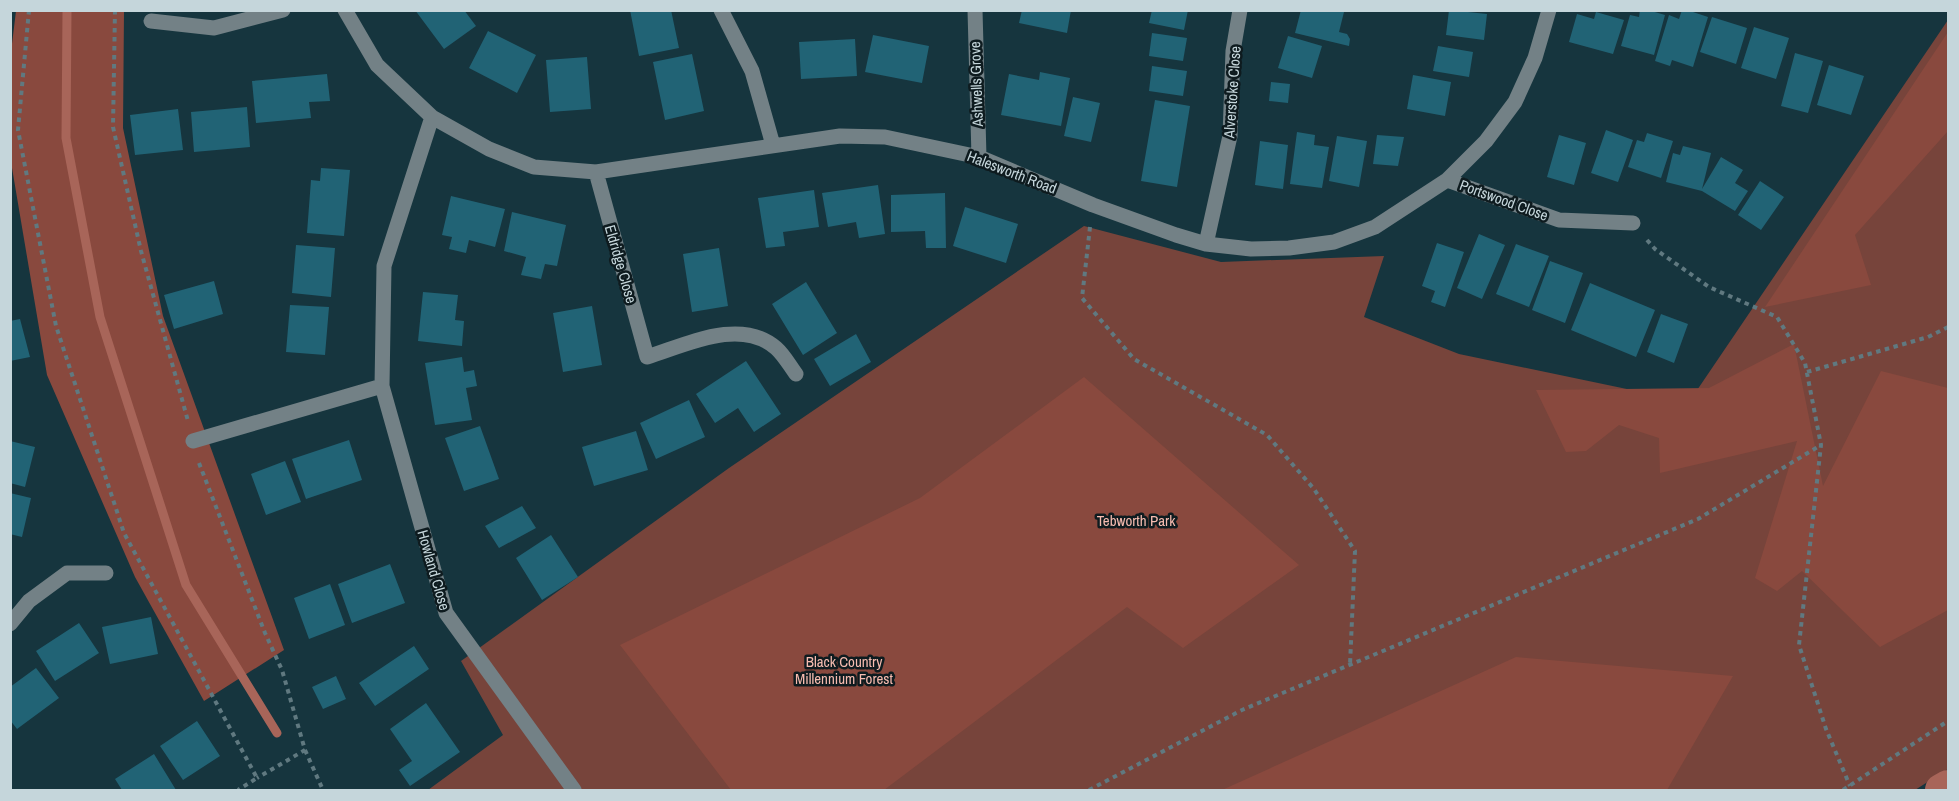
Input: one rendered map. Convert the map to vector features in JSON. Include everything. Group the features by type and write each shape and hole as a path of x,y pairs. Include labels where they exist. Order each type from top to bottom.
{"street":[{"path":"151,21 214,28 283,10"},
{"name":"Halesworth Road","path":"345,10 377,65 432,117 489,149 534,167 596,172 840,136 885,137 979,157 1093,205 1206,244 1251,249 1289,248 1334,242 1375,227 1447,180 1486,141 1515,102 1535,58 1549,10"},
{"path":"721,10 752,71 773,145"},
{"name":"Ashwells Grove","path":"975,10 979,157"},
{"name":"Alverstoke Close","path":"1206,244 1230,136 1233,51 1240,10"},
{"name":"Howland Close","path":"432,117 384,266 382,386 446,613 574,790"},
{"name":"Eldridge Close","path":"596,172 647,357 719,335 738,333 758,336 777,349 796,374"},
{"name":"Portswood Close","path":"1447,180 1559,220 1633,223"},
{"path":"194,441 382,386"},
{"path":"10,624 28,601 67,573 106,573"}],"path":[{"path":"29,10 18,130 56,326 124,533 257,778"},
{"path":"115,10 113,127 141,250 197,458 265,633 282,670 305,750 323,790"},
{"path":"1093,205 1083,298 1134,358 1267,435 1314,489 1354,551 1350,665"},
{"path":"1633,223 1655,249 1709,287 1778,317 1805,363 1821,446 1799,645 1826,729 1850,786"},
{"path":"1807,372 1928,337 1948,327"},
{"path":"1089,790 1242,710 1698,519 1821,446"},
{"path":"1843,790 1948,721"},
{"path":"238,790 305,750"}],"green space":[{"path":"16,11 124,11 123,128 163,316 284,650 204,701 135,577 47,375 11,162 10,60"},
{"name":"Tebworth Park","path":"1948,20 1948,769 1915,790 428,790 503,735 461,661 729,468 1084,226 1221,262 1384,256 1364,317 1459,354 1689,402"},
{"path":"1948,32 1948,131 1855,235 1871,285 1765,307"},
{"path":"1794,344 1823,486 1881,371 1948,388 1948,610 1880,647 1802,571 1777,591 1755,578 1797,441 1660,473 1659,438 1619,425 1586,451 1566,452 1536,390 1709,388"},
{"name":"Black Country Millennium Forest","path":"1084,377 1299,565 1183,648 1127,607 884,790 731,790 620,645 920,498"},
{"path":"1516,657 1733,676 1667,790 1222,790"}],"building":[{"path":"415,10 464,10 476,26 444,49"},
{"path":"630,10 671,10 679,48 639,56"},
{"path":"1022,10 1071,10 1067,33 1019,23"},
{"path":"1152,10 1188,10 1184,30 1149,23"},
{"path":"1301,10 1344,12 1339,32 1347,34 1350,39 1349,46 1295,33"},
{"path":"1449,10 1487,14 1484,40 1446,35"},
{"path":"1640,10 1665,15 1654,55 1621,46 1630,15 1639,17"},
{"path":"1682,10 1708,17 1693,67 1672,60 1670,66 1655,61 1669,15 1679,19"},
{"path":"1596,12 1624,20 1613,54 1569,42 1577,14 1594,19"},
{"path":"1712,17 1747,28 1736,64 1700,52"},
{"path":"1754,27 1789,38 1776,79 1741,68"},
{"path":"488,31 536,55 517,93 469,68"},
{"path":"1152,33 1187,38 1183,61 1149,56"},
{"path":"873,35 929,46 922,83 865,72"},
{"path":"1288,36 1322,46 1312,78 1278,68"},
{"path":"855,39 857,76 801,79 799,42"},
{"path":"1438,46 1473,52 1469,77 1433,71"},
{"path":"1795,53 1823,61 1808,113 1781,106"},
{"path":"692,54 704,111 665,120 653,62"},
{"path":"587,57 591,109 550,112 546,60"},
{"path":"1829,65 1864,76 1851,115 1817,105"},
{"path":"1152,66 1187,71 1183,96 1149,91"},
{"path":"1040,72 1070,78 1061,126 1001,115 1009,74 1039,80"},
{"path":"327,74 330,101 309,102 311,118 256,123 252,81"},
{"path":"1413,75 1451,82 1445,116 1407,109"},
{"path":"1271,82 1290,84 1288,103 1269,101"},
{"path":"1073,97 1100,103 1091,142 1064,136"},
{"path":"1155,100 1190,106 1177,187 1141,181"},
{"path":"247,107 250,147 194,152 191,112"},
{"path":"178,109 183,150 135,155 130,115"},
{"path":"1606,130 1633,140 1618,182 1591,173"},
{"path":"1297,132 1315,135 1314,145 1329,147 1322,188 1290,184"},
{"path":"1647,133 1673,141 1661,178 1628,167 1637,140 1644,142"},
{"path":"1377,135 1404,137 1398,166 1373,164"},
{"path":"1559,135 1586,143 1574,185 1547,177"},
{"path":"1337,136 1367,141 1359,187 1329,181"},
{"path":"1260,141 1288,145 1283,189 1255,185"},
{"path":"1683,146 1711,153 1702,189 1721,157 1743,170 1735,183 1748,191 1735,211 1702,191 1666,182 1673,153 1680,155"},
{"path":"321,168 350,170 344,236 307,233 311,180 320,181"},
{"path":"1760,181 1784,197 1761,230 1738,215"},
{"path":"878,185 885,234 859,238 856,222 828,227 822,193"},
{"path":"814,190 819,227 783,232 785,246 766,248 758,198"},
{"path":"945,193 946,248 926,248 925,231 891,232 891,195"},
{"path":"451,196 505,209 495,247 469,240 466,253 449,249 452,237 442,235"},
{"path":"965,207 1018,224 1006,263 953,246"},
{"path":"512,212 566,225 557,266 545,264 541,279 521,275 526,257 504,251"},
{"path":"1479,234 1505,245 1482,299 1457,288"},
{"path":"1437,243 1464,252 1445,307 1431,302 1435,291 1422,286"},
{"path":"1516,244 1549,256 1529,307 1496,294"},
{"path":"296,245 335,248 331,297 292,293"},
{"path":"719,248 728,306 692,312 683,254"},
{"path":"1550,261 1583,273 1565,323 1532,310"},
{"path":"214,281 223,314 174,329 164,295"},
{"path":"806,282 837,333 803,355 772,304"},
{"path":"1590,283 1655,310 1636,357 1571,330"},
{"path":"423,292 458,295 455,320 464,321 462,346 418,341"},
{"path":"290,305 329,307 325,355 286,352"},
{"path":"592,306 602,365 563,372 553,313"},
{"path":"1661,314 1688,324 1674,363 1647,352"},
{"path":"20,319 30,357 10,361 10,321"},
{"path":"856,334 871,362 830,386 814,359"},
{"path":"462,357 464,372 474,370 477,386 466,388 472,420 435,425 425,363"},
{"path":"746,361 781,414 754,432 738,408 715,423 696,394"},
{"path":"689,400 705,437 656,459 640,423"},
{"path":"480,426 499,479 464,491 445,438"},
{"path":"636,431 648,470 594,486 582,447"},
{"path":"349,440 362,480 306,499 292,459"},
{"path":"10,441 35,447 25,487 10,483"},
{"path":"285,461 301,502 266,515 251,474"},
{"path":"10,493 31,498 22,537 10,534"},
{"path":"522,506 536,528 499,548 485,526"},
{"path":"551,535 578,577 542,600 516,558"},
{"path":"390,564 405,603 352,623 338,584"},
{"path":"330,584 345,625 309,639 294,598"},
{"path":"151,617 158,654 110,664 102,627"},
{"path":"79,623 99,653 55,681 36,651"},
{"path":"414,646 429,669 375,706 359,683"},
{"path":"36,668 59,698 17,729 10,720 10,687"},
{"path":"336,676 346,699 323,709 312,687"},
{"path":"426,703 460,752 410,786 399,770 412,761 390,729"},
{"path":"197,721 220,756 183,780 160,746"},
{"path":"154,754 176,790 122,790 115,779"}],"waterway":[{"path":"67,10 66,138 100,317 186,585 277,733"},
{"path":"1941,790 1948,786"}]}
